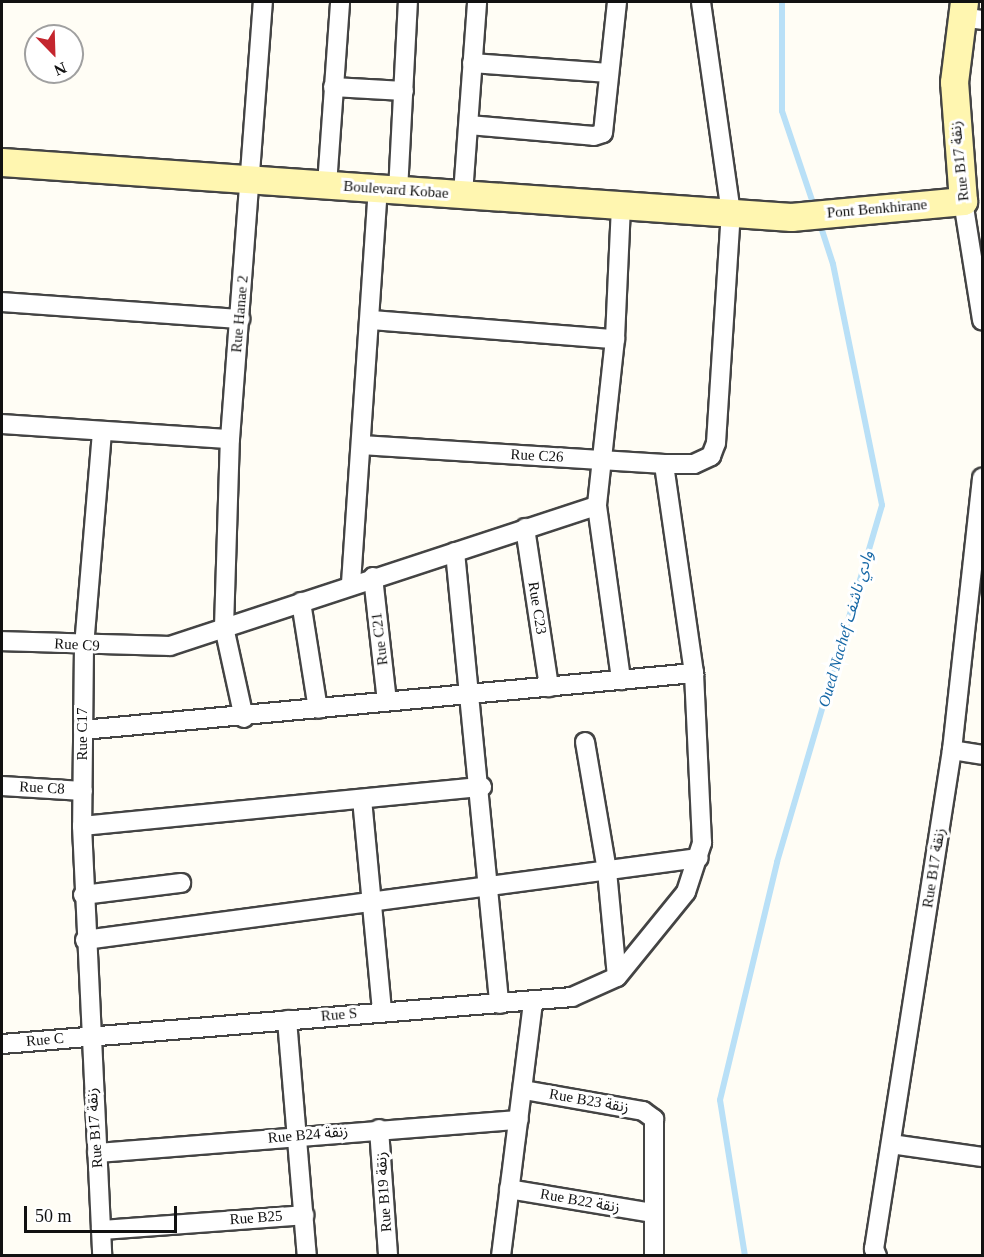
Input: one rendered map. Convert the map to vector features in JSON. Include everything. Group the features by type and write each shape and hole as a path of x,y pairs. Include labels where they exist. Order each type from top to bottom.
{"main road":[{"name":"Rue B17 زنقة","path":"963,201 954,82 969,13"},
{"name":"Boulevard Kobae","path":"2,162 791,218"},
{"name":"Pont Benkhirane","path":"791,218 963,201"}],"street":[{"name":"Rue Hanae 2","path":"244,718 224,627 230,439 252,179 263,2"},
{"path":"327,185 340,2"},
{"path":"351,583 371,320 404,92 408,2"},
{"path":"463,194 477,2"},
{"path":"469,124 599,135 606,124 617,2"},
{"path":"701,2 732,213"},
{"path":"472,63 609,73"},
{"path":"333,87 404,92"},
{"name":"Rue B17 زنقة","path":"963,201 982,320"},
{"path":"621,206 615,339 597,506 621,680"},
{"name":"Rue C26","path":"361,445 664,464 694,464 711,456 716,443 732,213"},
{"path":"2,302 240,319"},
{"path":"371,320 615,339"},
{"path":"2,424 230,439"},
{"name":"Rue C17","path":"89,1037 82,826 84,646 102,432"},
{"path":"617,977 686,892 699,858 702,776 694,673 664,464"},
{"name":"Rue B17 زنقة","path":"878,1256 874,1249 952,750 982,478"},
{"name":"Rue C9","path":"2,641 153,647 224,627 351,583 597,506"},
{"name":"Rue C23","path":"525,528 549,687"},
{"path":"455,552 482,787 499,1004"},
{"name":"Rue C21","path":"373,576 387,700"},
{"path":"301,602 318,709"},
{"path":"83,730 244,718 387,700 472,695 694,673"},
{"path":"585,742 607,871 617,977"},
{"path":"952,750 982,755"},
{"name":"Rue C8","path":"2,786 83,791"},
{"path":"82,826 482,787"},
{"path":"362,799 382,1012"},
{"path":"86,940 372,904 699,858"},
{"path":"83,895 181,883"},
{"name":"Rue S","path":"89,1037 533,1001 589,993 617,977"},
{"path":"501,1256 524,1090 533,1001"},
{"path":"287,1020 307,1256"},
{"name":"Rue B17 زنقة","path":"89,1037 102,1256"},
{"name":"Rue C","path":"2,1044 89,1037"},
{"name":"Rue B23 زنقة","path":"524,1090 644,1111 652,1116 656,1123 651,1213"},
{"name":"Rue B24 زنقة","path":"97,1153 379,1129 519,1120"},
{"name":"Rue B19 زنقة","path":"379,1129 388,1256"},
{"path":"891,1144 982,1158"},
{"name":"Rue B22 زنقة","path":"509,1189 651,1213"},
{"path":"651,1213 654,1256"},
{"name":"Rue B25","path":"101,1230 304,1215"}],"waterway":[{"name":"Oued Nachef وادي ناشف","path":"782,2 782,111 815,209"},
{"name":"Oued Nachef وادي ناشف","path":"745,1256 720,1100 777,862 882,505 833,264 819,221"}]}
